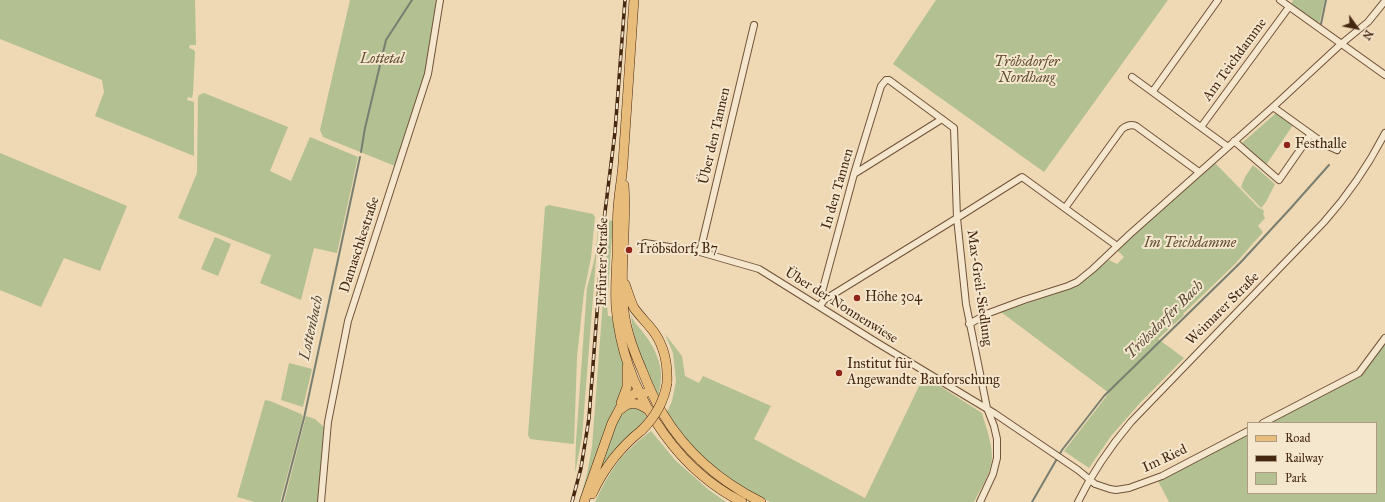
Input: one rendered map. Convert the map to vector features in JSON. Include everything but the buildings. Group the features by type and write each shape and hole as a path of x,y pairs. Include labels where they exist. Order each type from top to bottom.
{"main road":[{"name":"Erfurter Straße","path":"626,359 617,317 615,282 618,208 623,164 634,0"},
{"name":"Erfurter Straße","path":"623,164 626,204 622,277 623,300 627,329 632,348 653,397 670,424 702,462 745,494 760,502"},
{"path":"588,502 610,461 625,444 652,420 661,404 667,383 667,365 665,353 661,343 656,334 635,308 622,277"},
{"path":"626,359 640,393 663,434 712,484 742,502"},
{"path":"584,502 608,432 627,387 626,359"},
{"path":"617,413 626,399 632,395 646,393 653,397"},
{"path":"617,413 628,404 635,403 640,404 650,411"}],"street":[{"name":"Damaschkestraße","path":"321,502 328,422 348,321 428,74 440,0"},
{"path":"1153,91 1218,0"},
{"path":"1280,0 1385,75"},
{"path":"970,324 989,313 1077,282 1341,44 1368,22 1385,1"},
{"name":"Am Teichdamme","path":"1201,127 1289,7"},
{"name":"Über den Tannen","path":"700,252 754,25"},
{"path":"1132,77 1228,147"},
{"name":"Max-Greil-Siedlung","path":"886,80 894,84 954,128 957,218 963,280 970,324 987,408 997,439 997,458 993,474 980,502"},
{"name":"In den Tannen","path":"824,300 822,292 854,174 881,86 886,80"},
{"path":"1273,106 1326,145 1337,150"},
{"path":"854,174 942,120"},
{"path":"1117,246 1065,208 1122,129 1132,124 1136,126 1199,172"},
{"name":"Weimarer Straße","path":"1078,502 1089,479 1106,452 1144,407 1275,274 1333,212 1350,191 1366,167 1385,133"},
{"path":"1234,141 1279,180 1311,134"},
{"name":"Max-Greil-Siedlung","path":"824,300 1022,177 1065,208"},
{"name":"Über der Nonnenwiese","path":"645,243 700,252 759,269 987,408 1089,479"},
{"path":"820,306 824,300"},
{"path":"1265,422 1359,373 1385,338"},
{"name":"Im Ried","path":"1089,479 1095,484 1110,489 1116,490 1129,488 1162,476 1247,432"}],"green space":[{"path":"0,0 195,0 196,45 190,45 189,48 195,52 193,93 192,98 188,97 187,100 194,102 194,156 95,116 104,92 102,80 0,39"},
{"name":"Lottetal","path":"350,0 437,0 425,73 395,166 323,137 320,130"},
{"name":"Tröbsdorfer Nordhang","path":"936,0 1168,0 1044,172 893,64"},
{"path":"1293,0 1325,0 1319,24 1291,4"},
{"path":"204,93 288,127 270,171 291,181 310,137 358,157 337,253 314,248 301,300 260,283 271,255 178,218 197,173 198,98 199,95"},
{"path":"1276,113 1293,125 1266,165 1242,143"},
{"path":"0,153 127,206 100,271 64,258 41,307 0,290"},
{"name":"Im Teichdamme","path":"1214,162 1259,208 1264,211 1263,214 1265,218 1258,226 1263,232 1235,264 1158,339 1184,358 1140,403 1111,436 1089,468 1064,451 1109,393 1001,312 1076,287 1109,260 1117,264 1124,257 1117,250"},
{"path":"1253,165 1275,184 1266,202 1261,208 1241,187 1245,177"},
{"path":"549,205 593,214 595,217 591,258 584,292 577,357 573,444 530,439 528,435 545,207"},
{"path":"609,220 613,222 607,306 608,316 611,316 616,330 626,375 624,387 609,421 581,502 579,502 587,474 592,447"},
{"path":"599,221 582,437 575,473 587,288 595,257"},
{"path":"215,237 231,244 218,276 201,269"},
{"path":"631,315 635,323 651,344 659,361 661,378 658,397 637,347"},
{"path":"665,334 682,356 685,376 699,383 703,376 771,406 754,439 865,498 924,376 982,413 990,439 992,453 990,470 974,502 770,502 741,486 701,457 666,414 672,401 676,381 673,353"},
{"path":"1385,339 1385,502 1169,502 1158,481 1247,434 1247,494 1377,494 1377,422 1268,422 1360,374"},
{"path":"289,363 312,369 303,407 281,400"},
{"path":"265,400 301,414 303,417 280,502 255,502 237,497"},
{"path":"630,407 642,410 647,420 604,466 601,464 615,425 624,412"},
{"path":"306,416 315,419 324,427 318,502 284,502"},
{"path":"651,431 676,461 709,490 726,502 595,502 616,464 636,443"}],"waterway":[{"name":"Lottenbach","path":"361,152 365,128 386,40 412,0"},
{"path":"1321,24 1326,0"},
{"name":"Lottenbach","path":"282,502 304,418 360,157"},
{"name":"Tröbsdorfer Bach","path":"1032,502 1062,450 1104,396 1240,263 1329,165"}],"railway":[{"path":"572,502 581,468 589,418 604,220 615,132 625,0"}],"place":[{"name":"Festhalle","path":"1287,145"},
{"name":"Tröbsdorf, B7","path":"629,250"},
{"name":"Höhe 304","path":"857,298"},
{"name":"Institut für Angewandte Bauforschung","path":"839,373"}]}
